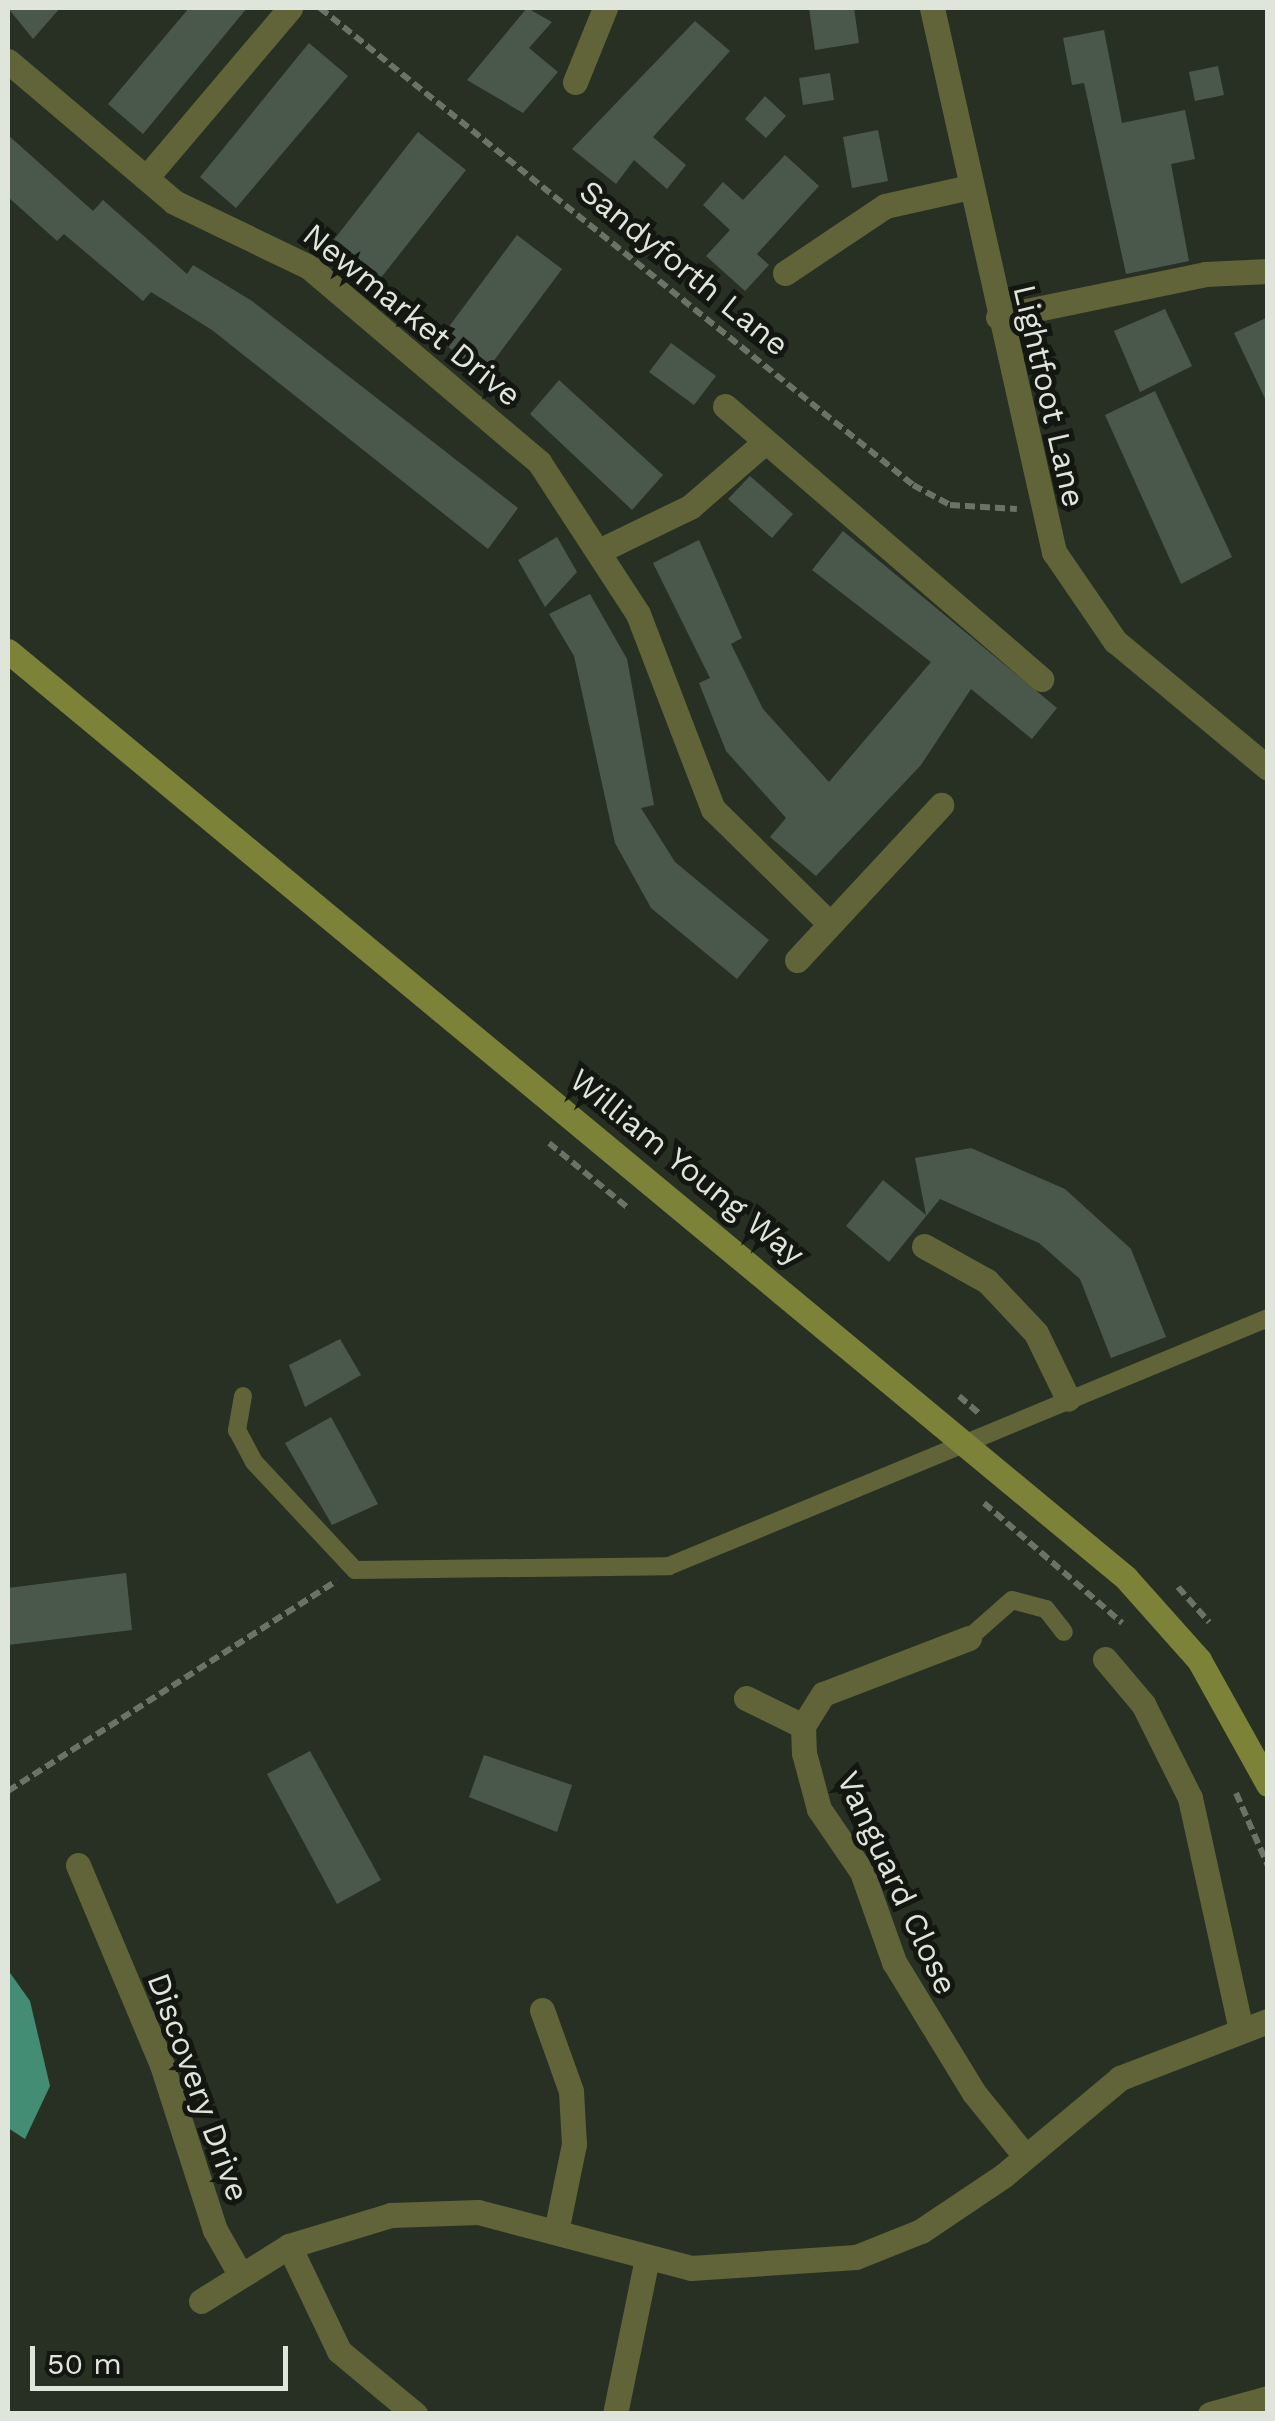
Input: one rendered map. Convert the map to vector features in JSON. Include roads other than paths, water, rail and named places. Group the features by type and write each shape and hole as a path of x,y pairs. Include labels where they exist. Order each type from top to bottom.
{"main road":[{"name":"William Young Way","path":"8,651 963,1442 1150,1602 1211,1678 1268,1784"}],"street":[{"path":"146,178 290,8"},
{"path":"575,82 606,8"},
{"name":"Lightfoot Lane","path":"932,8 1038,510 1096,620 1268,768"},
{"name":"Newmarket Drive","path":"8,61 194,215 290,254 381,325 539,462 604,549 638,614 713,810 830,924"},
{"path":"785,273 884,206 970,187"},
{"path":"998,317 1205,274 1268,271"},
{"path":"724,406 1041,679"},
{"path":"604,549 690,507 765,442"},
{"path":"797,960 942,805"},
{"path":"924,1246 987,1281 1036,1332 1068,1399"},
{"path":"746,1698 802,1726 823,1694 970,1638"},
{"path":"1106,1659 1143,1704 1190,1798 1241,2029"},
{"name":"Vanguard Close","path":"802,1726 818,1809 862,1872 894,1962 974,2093 1024,2156"},
{"name":"Discovery Drive","path":"78,1865 162,2065 214,2230 240,2274"},
{"path":"542,2010 571,2091 574,2144 557,2226"},
{"path":"201,2301 289,2246 391,2215 478,2212 557,2226 646,2263 780,2268 856,2257 921,2231 1024,2156 1120,2078 1268,2021"},
{"path":"289,2246 339,2351 415,2414"},
{"path":"615,2414 646,2263"},
{"path":"1210,2414 1268,2398"}],"lane":[{"path":"243,1396 238,1430 254,1462 355,1570 670,1566 1268,1318"},
{"path":"970,1638 1012,1600 1046,1609 1064,1632"}]}
